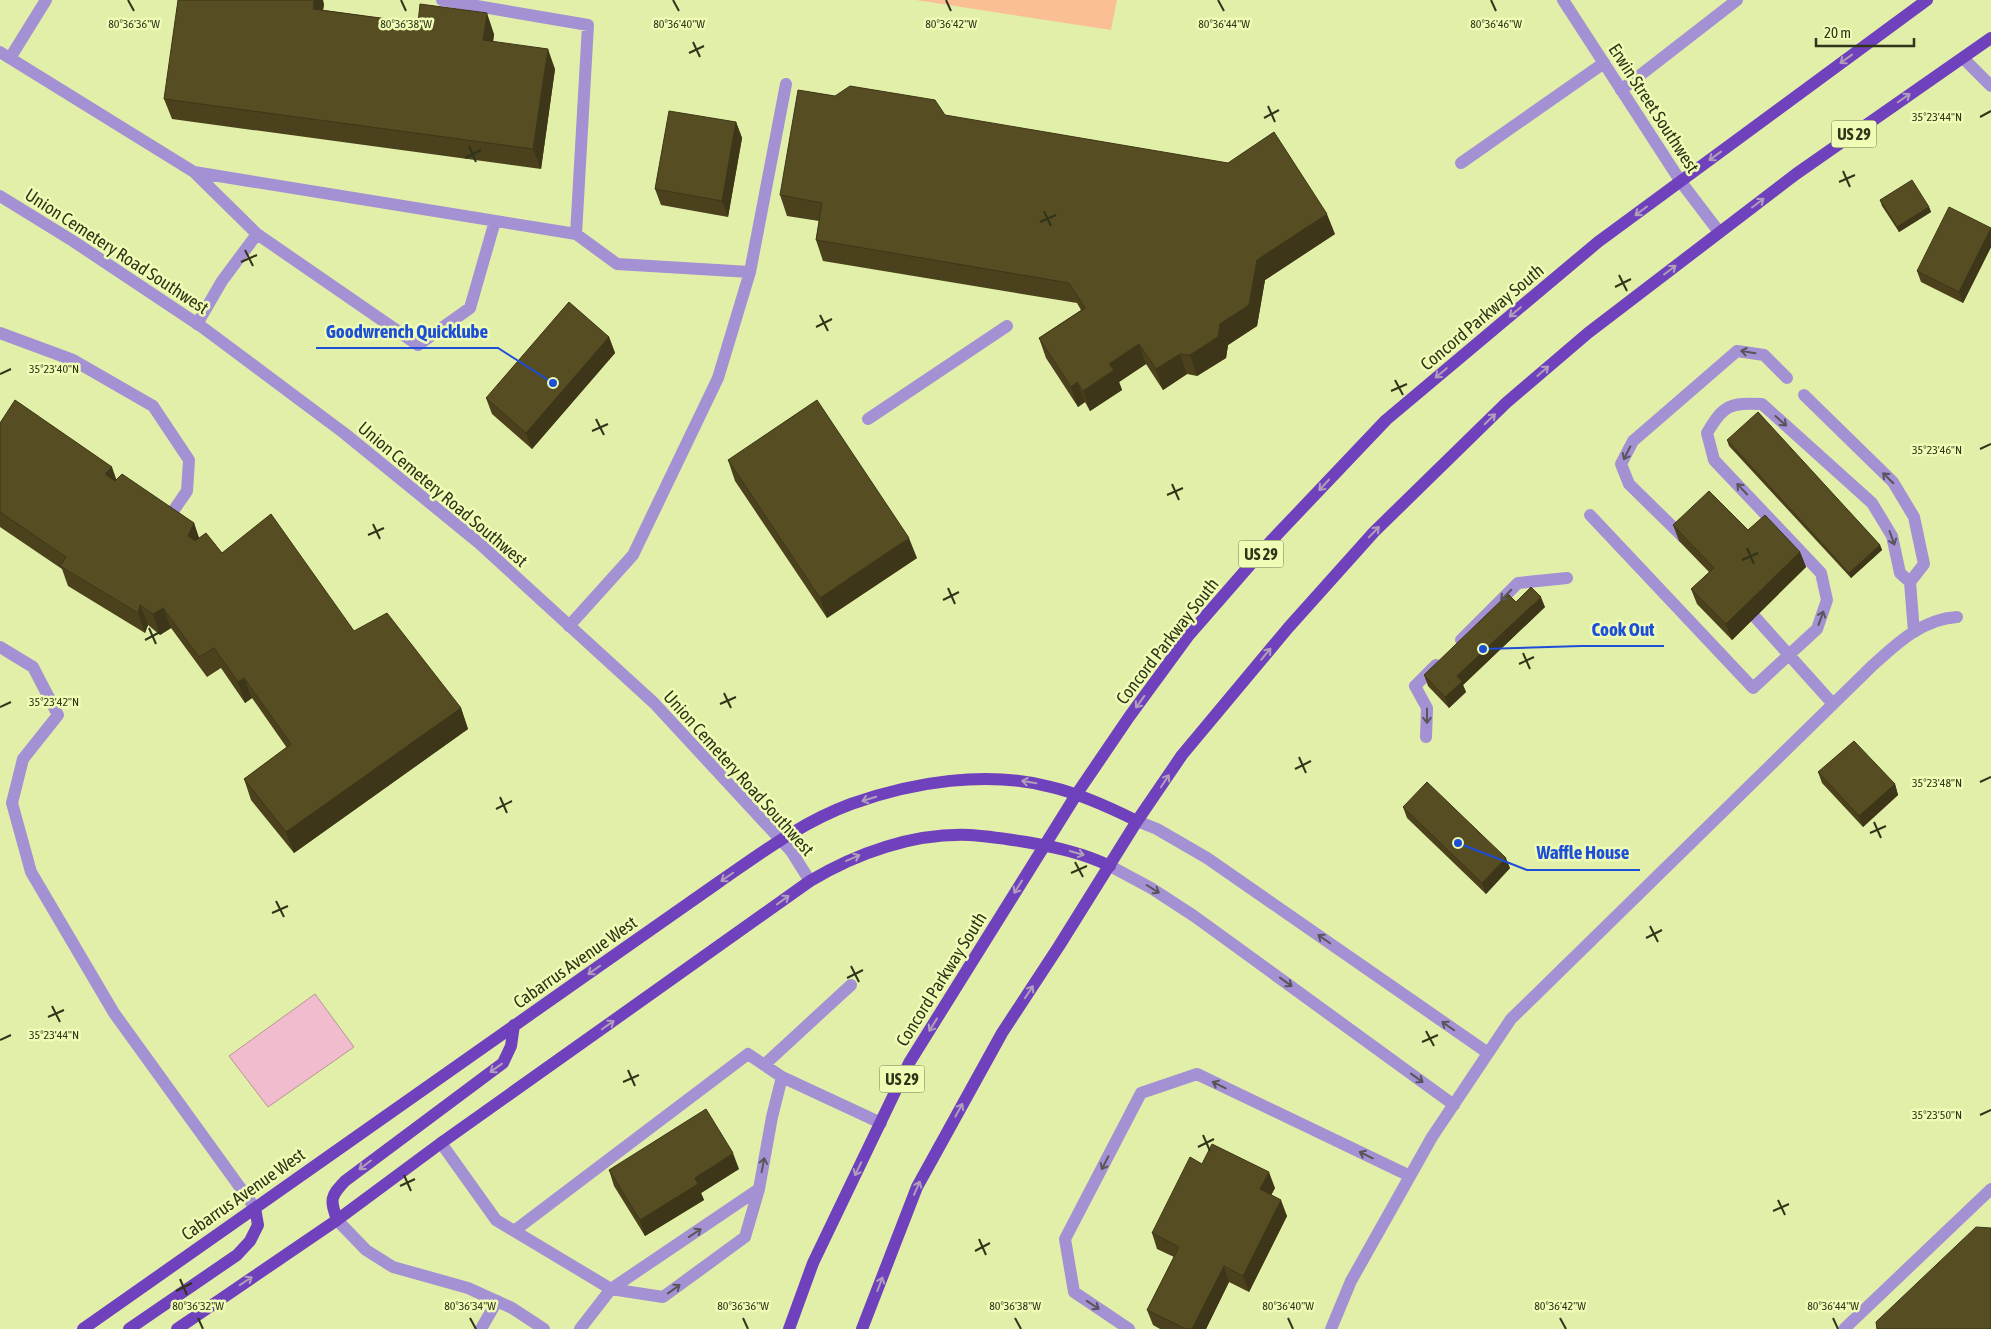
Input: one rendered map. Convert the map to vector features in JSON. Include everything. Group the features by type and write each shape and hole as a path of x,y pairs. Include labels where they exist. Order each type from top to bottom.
{"main road":[{"name":"Concord Parkway South","path":"789,1329 813,1263 910,1063 1076,795 1129,717 1190,634 1272,541 1386,420 1598,242 1927,0"},
{"name":"US 29","path":"862,1329 917,1188 1002,1033 1137,821 1182,755 1288,628 1374,532 1506,403 1588,333 1796,174 1991,38"},
{"name":"Cabarrus Avenue West","path":"83,1329 514,1025 803,826 851,804 894,792 949,782 986,779 1011,780 1053,787 1103,804 1137,821"},
{"path":"177,1329 337,1220 441,1143 810,881 854,857 886,847 930,838 969,835 1044,845 1093,858 1110,866"},
{"path":"337,1220 331,1201 334,1192 344,1181 503,1063 511,1046 514,1025"},
{"path":"129,1329 237,1255 250,1242 258,1225 255,1208"}],"street":[{"path":"46,0 5,55 194,172 257,234 418,345 470,308 495,221"},
{"path":"442,0 588,25 576,234"},
{"name":"Erwin Street Southwest","path":"1563,0 1680,182 1719,232"},
{"path":"1621,90 1737,0"},
{"path":"1963,58 1991,86"},
{"path":"1461,163 1604,63"},
{"path":"570,626 633,555 718,378 750,272 786,84"},
{"path":"194,172 576,234 617,264 750,272"},
{"name":"Union Cemetery Road Southwest","path":"0,196 73,241 197,324 344,433 479,543 654,703 797,858 810,881"},
{"path":"197,324 222,281 257,234"},
{"path":"868,420 1007,326"},
{"path":"0,332 73,360 153,406 189,460 187,491 167,520"},
{"path":"1683,537 1629,484 1621,464 1633,441 1737,351 1764,355 1787,378"},
{"path":"1804,395 1893,482 1914,517 1924,564 1910,582 1914,632"},
{"path":"1590,516 1753,688 1817,629 1827,600 1821,573 1714,460 1707,433 1719,413 1737,403 1762,404 1872,503 1892,536 1900,573 1910,582"},
{"path":"1426,737 1427,708 1414,686 1518,583 1567,578"},
{"path":"1755,617 1833,704"},
{"path":"1331,1329 1351,1281 1432,1137 1511,1019 1876,662 1927,623 1944,618 1958,617"},
{"path":"0,647 32,667 58,715 22,759 12,803 31,872 114,1013 255,1208"},
{"path":"1137,821 1157,829 1207,858 1488,1054"},
{"path":"1110,866 1151,888 1194,916 1454,1105"},
{"path":"764,1065 851,985"},
{"path":"514,1231 748,1054 782,1077 881,1123"},
{"path":"1129,1329 1074,1292 1065,1240 1141,1092 1197,1074 1410,1176"},
{"path":"441,1143 496,1220 611,1289 663,1297 745,1237 759,1190 772,1117 782,1077"},
{"path":"1844,1329 1991,1189"},
{"path":"580,1329 611,1289 759,1190"},
{"path":"337,1220 366,1250 393,1267 468,1288 512,1308 544,1329"},
{"path":"481,1329 497,1301"}],"shaded area":[{"path":"916,0 1117,0 1111,30"},
{"path":"315,994 354,1047 268,1107 229,1056"}],"building":[{"path":"178,0 314,0 313,9 418,23 420,4 487,13 483,40 548,49 533,149 164,99"},
{"path":"850,86 935,100 945,115 1228,163 1274,132 1327,214 1257,260 1249,305 1220,324 1218,337 1190,355 1180,354 1156,369 1139,344 1109,364 1114,370 1083,391 1077,382 1071,387 1039,338 1085,308 1069,283 816,240 822,203 780,195 798,90 835,96"},
{"path":"669,111 736,122 722,201 655,189"},
{"path":"1912,180 1929,207 1897,227 1880,200"},
{"path":"1949,207 1991,228 1959,292 1917,271"},
{"path":"569,302 609,337 526,433 486,398"},
{"path":"15,400 112,467 105,474 115,481 122,474 194,523 188,536 195,541 206,533 222,553 271,514 354,631 387,613 461,708 286,832 244,779 291,744 244,678 238,682 214,648 199,657 163,608 153,614 140,605 138,613 60,566 66,557 0,512 0,423"},
{"path":"817,400 909,538 820,598 728,460"},
{"path":"1758,412 1880,545 1849,573 1727,440"},
{"path":"1709,491 1748,530 1765,515 1800,552 1726,624 1691,589 1714,568 1673,525"},
{"path":"1531,587 1541,597 1457,676 1462,682 1445,697 1424,675 1508,594 1516,602"},
{"path":"1854,741 1895,784 1859,816 1818,772"},
{"path":"1427,782 1506,858 1482,883 1403,807"},
{"path":"706,1109 733,1153 695,1178 698,1184 640,1220 609,1170"},
{"path":"1212,1144 1269,1172 1260,1189 1281,1200 1243,1276 1224,1266 1192,1329 1186,1329 1147,1310 1179,1247 1152,1233 1190,1157 1202,1164"},
{"path":"1976,1227 1991,1228 1991,1329 1877,1329 1876,1322"}],"place":[{"name":"Goodwrench Quicklube","path":"553,383"},
{"name":"Cook Out","path":"1483,649"},
{"name":"Waffle House","path":"1458,843"}]}
